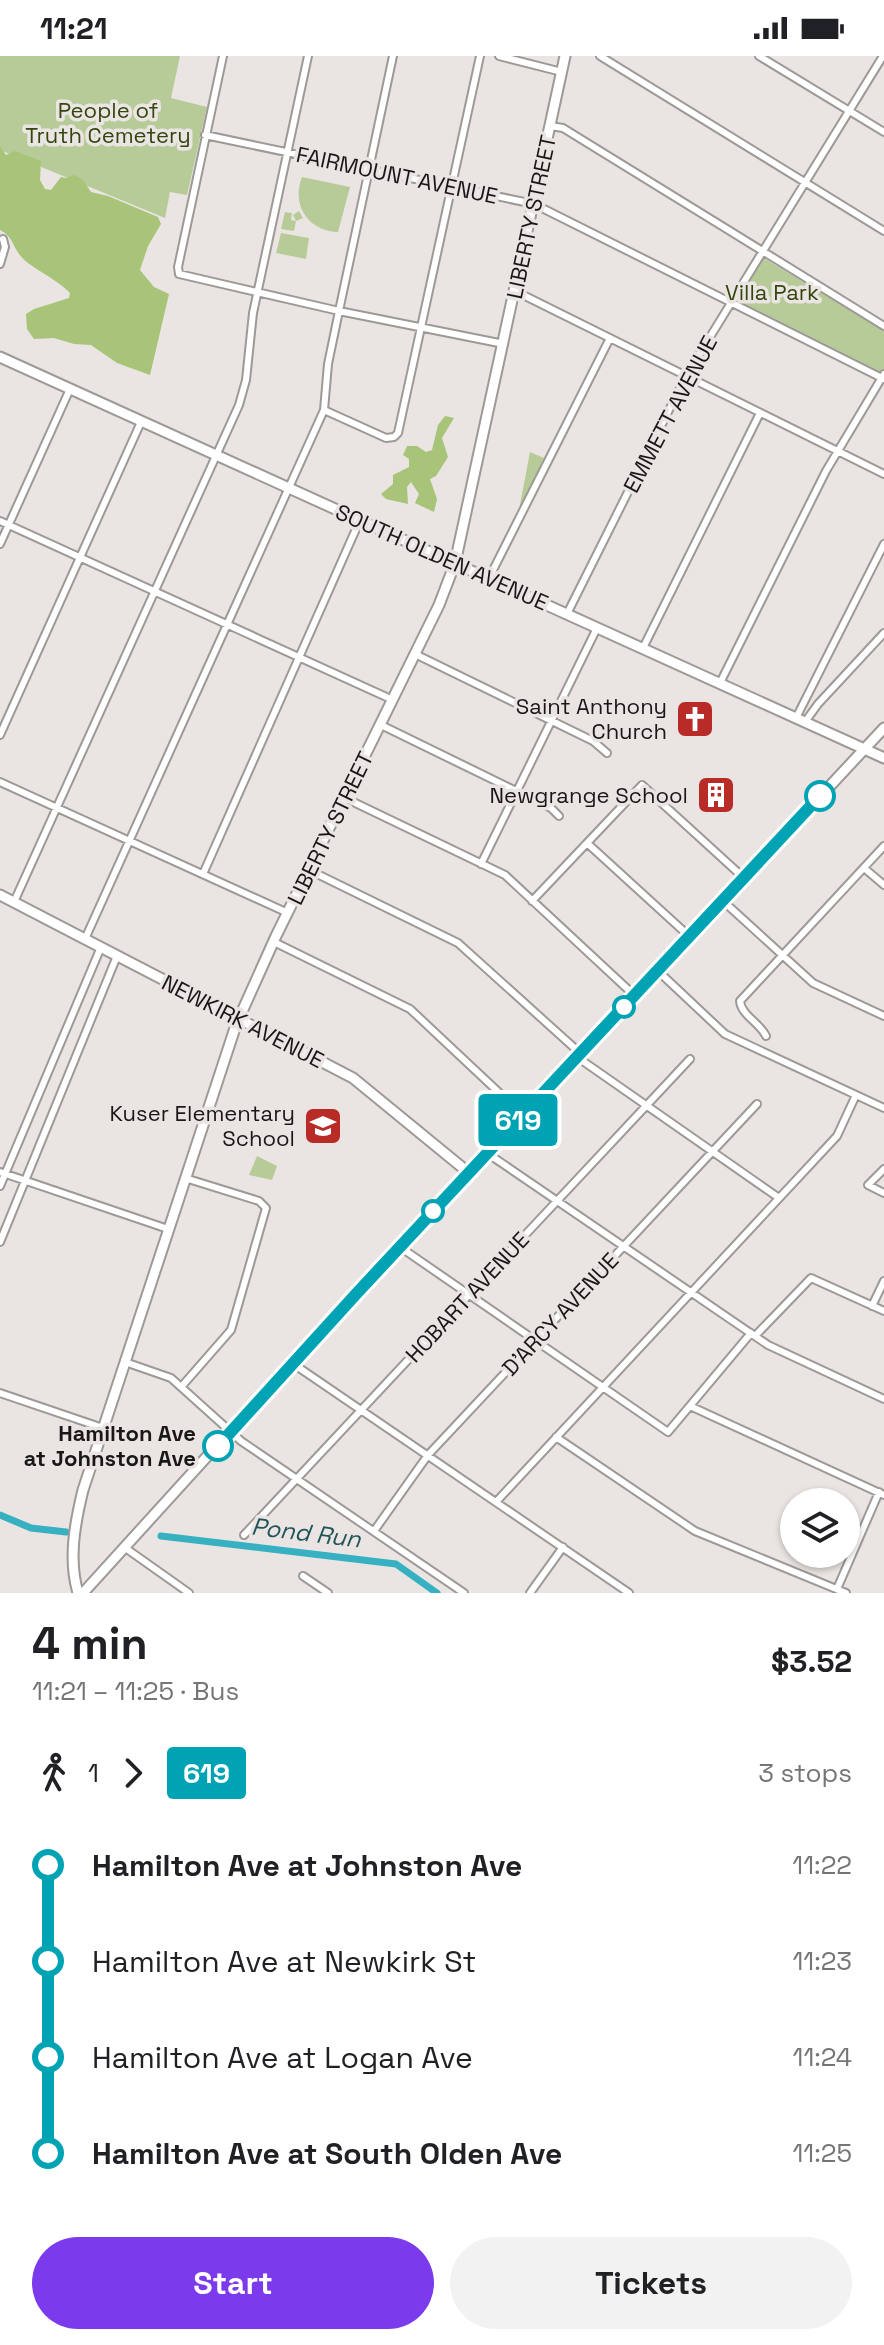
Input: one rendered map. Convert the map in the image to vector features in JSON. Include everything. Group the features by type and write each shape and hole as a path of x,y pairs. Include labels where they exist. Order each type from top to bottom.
{"street":[{"path":"223,56 179,274 339,311 504,344"},
{"path":"14,902 243,392 258,293 308,56"},
{"path":"85,939 324,410 328,364 393,56"},
{"path":"324,410 386,438 394,437 400,425 480,56"},
{"path":"499,56 562,72"},
{"name":"LIBERTY STREET","path":"81,1593 73,1568 75,1526 83,1490 238,1019 449,584 565,56"},
{"path":"600,56 884,231"},
{"path":"759,56 884,132"},
{"name":"EMMETT AVENUE","path":"567,614 686,376 883,56"},
{"path":"550,126 563,128 884,326"},
{"name":"FAIRMOUNT AVENUE","path":"205,135 534,204 883,377"},
{"path":"0,264 5,247 3,239"},
{"path":"515,291 884,474"},
{"path":"489,578 610,338"},
{"name":"SOUTH OLDEN AVENUE","path":"0,357 884,758"},
{"path":"720,683 837,451 883,377"},
{"path":"0,544 70,389"},
{"path":"643,648 760,413"},
{"path":"0,735 141,422"},
{"path":"203,874 360,520"},
{"path":"0,521 393,700"},
{"path":"801,720 811,687 884,544"},
{"path":"481,864 597,628"},
{"path":"801,720 884,633"},
{"path":"415,654 593,741 607,753"},
{"path":"811,687 815,696 822,699"},
{"path":"381,725 551,808 559,816"},
{"path":"81,1593 884,728"},
{"path":"0,782 288,913"},
{"path":"532,901 642,785 744,878"},
{"path":"345,798 505,875 635,996"},
{"path":"587,843 690,937"},
{"path":"766,1036 741,1008 740,1001 884,846"},
{"path":"864,868 884,885"},
{"path":"309,870 458,943 579,1055 779,1198"},
{"name":"NEWKIRK AVENUE","path":"0,895 353,1078 469,1173"},
{"path":"723,901 813,983 884,1016"},
{"path":"274,942 410,1009 523,1115"},
{"path":"0,1186 101,947"},
{"path":"0,1242 117,956"},
{"path":"658,971 725,1034 884,1108"},
{"name":"HOBART AVENUE","path":"244,1535 690,1059"},
{"path":"496,1502 837,1136 856,1095"},
{"name":"D'ARCY AVENUE","path":"374,1531 428,1455 757,1104"},
{"path":"487,1153 768,1345 884,1399"},
{"path":"884,1169 868,1185 884,1193"},
{"path":"3,1173 168,1229"},
{"path":"182,1386 231,1330 266,1212 265,1204 185,1178"},
{"path":"400,1247 668,1432 753,1335 811,1278 884,1311"},
{"path":"872,1306 884,1281"},
{"path":"125,1362 162,1374 182,1386 231,1432 464,1593"},
{"path":"292,1363 629,1593"},
{"path":"0,1393 103,1428"},
{"path":"690,1406 882,1493 837,1589"},
{"path":"556,1437 695,1531 846,1593"},
{"path":"124,1547 189,1593"},
{"path":"530,1593 563,1547"},
{"path":"303,1576 328,1593"}],"green space":[{"name":"People of Truth Cemetery","path":"0,56 180,56 171,98 207,107 187,195 170,192 165,218 0,150"},
{"path":"0,146 6,155 15,151 41,161 40,180 45,189 51,190 61,177 74,175 83,180 91,192 158,217 161,224 148,246 140,270 154,287 169,294 150,375 117,363 91,345 54,338 34,339 27,329 26,314 69,298 70,293 23,259 0,230"},
{"path":"302,177 350,187 338,232 318,227 305,215 299,197"},
{"path":"299,211 303,218 296,221 293,215"},
{"path":"285,212 292,213 291,220 296,221 294,231 281,229"},
{"path":"281,233 309,238 306,259 276,253"},
{"name":"Villa Park","path":"762,257 884,331 884,376 736,302"},
{"path":"445,416 454,418 442,438 448,457 436,476 430,479 437,499 434,512 415,503 419,494 411,482 407,487 408,504 386,499 381,494 393,484 393,475 409,467 409,459 403,455 407,446 417,446 426,452 432,450 438,425"},
{"path":"530,452 544,458 519,510"},
{"path":"257,1156 277,1166 272,1180 249,1175"}],"waterway":[{"name":"Pond Run","path":"0,1515 31,1528 66,1532"},
{"name":"Pond Run","path":"161,1536 396,1564 437,1593"}],"bus line":[{"name":"619","path":"218,1446 820,796"}],"place":[{"name":"Saint Anthony Church","path":"695,719"},
{"name":"Newgrange School","path":"716,795"},
{"name":"Kuser Elementary School","path":"323,1126"},
{"name":"Hamilton Ave at Johnston Ave","path":"218,1446"}]}
